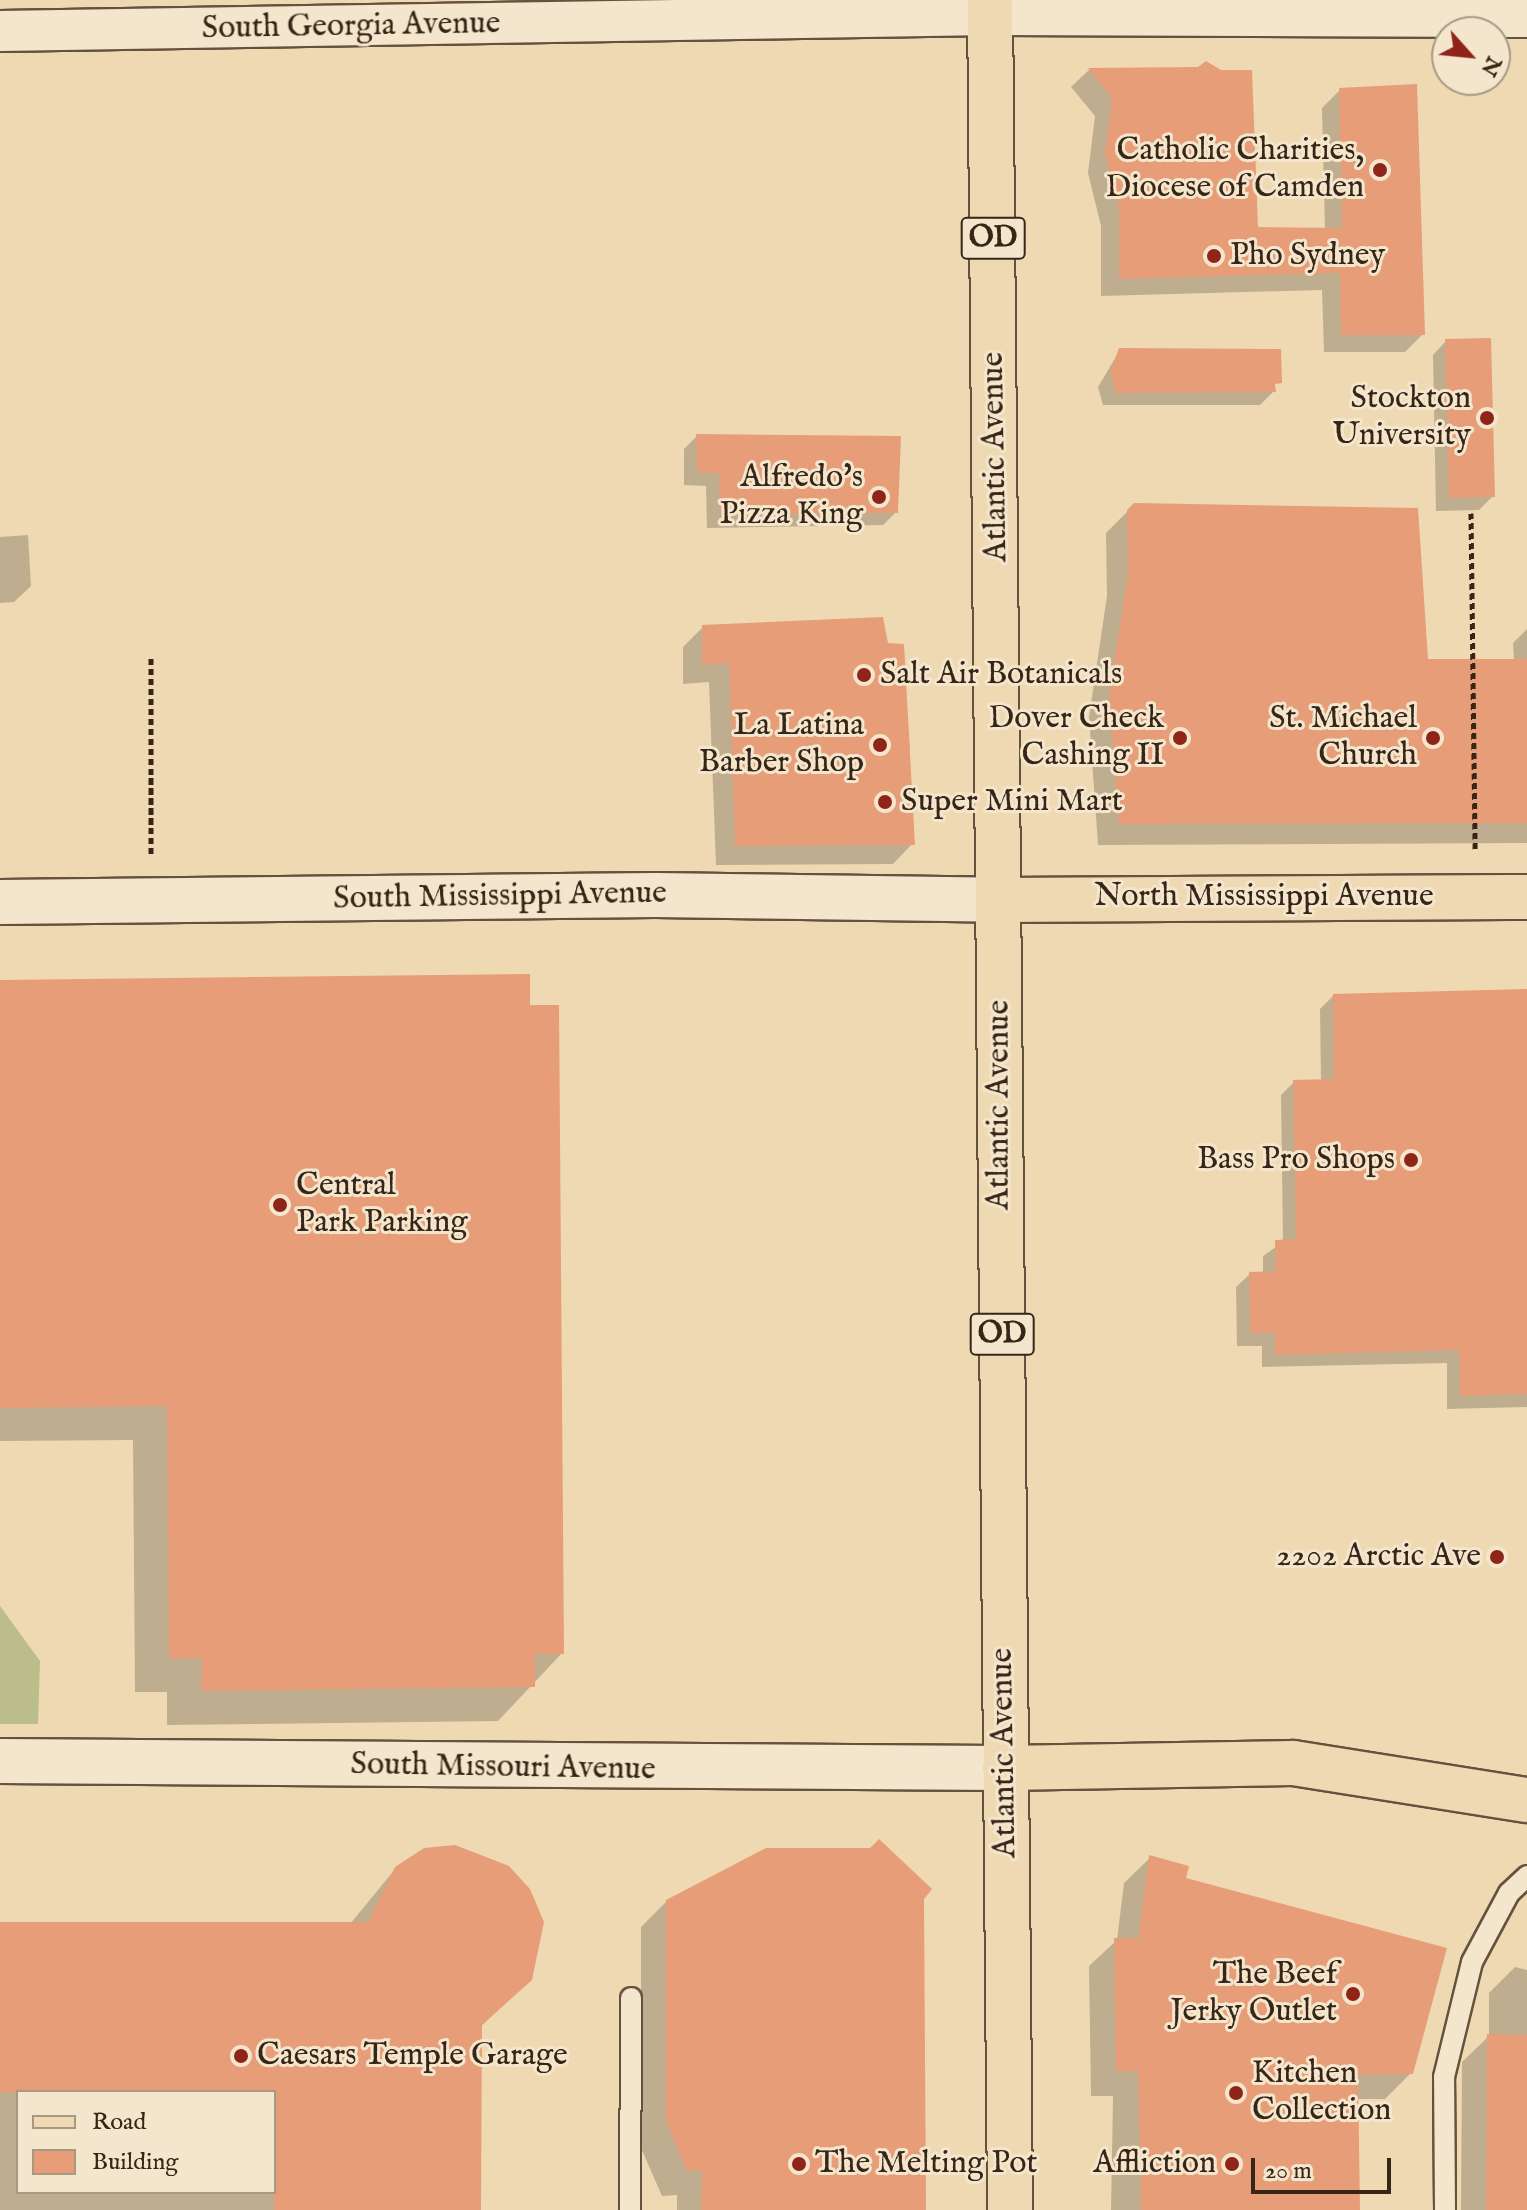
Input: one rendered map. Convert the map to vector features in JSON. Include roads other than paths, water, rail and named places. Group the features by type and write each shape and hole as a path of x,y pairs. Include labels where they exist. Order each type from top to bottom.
{"main road":[{"name":"Atlantic Avenue","path":"990,7 1001,900 1010,2210"},
{"name":"North Mississippi Avenue","path":"1001,900 1527,897"},
{"path":"1005,1768 1293,1763 1527,1800"}],"street":[{"name":"South Georgia Avenue","path":"0,31 990,7 1527,17"},
{"name":"South Mississippi Avenue","path":"0,902 1001,900"},
{"name":"South Missouri Avenue","path":"0,1761 1005,1768"}],"lane":[{"path":"1445,2210 1444,2077 1472,1962 1509,1893 1527,1876"},
{"path":"630,2210 631,1998"}],"place":[{"name":"Catholic Charities, Diocese of Camden","path":"1380,170"},
{"name":"Pho Sydney","path":"1214,256"},
{"name":"Stockton University","path":"1487,418"},
{"name":"Alfredo's Pizza King","path":"879,497"},
{"name":"Salt Air Botanicals","path":"864,675"},
{"name":"Dover Check Cashing II","path":"1180,738"},
{"name":"St. Michael Church","path":"1433,738"},
{"name":"La Latina Barber Shop","path":"880,745"},
{"name":"Super Mini Mart","path":"885,802"},
{"name":"Bass Pro Shops","path":"1411,1160"},
{"name":"Central Park Parking","path":"280,1205"},
{"name":"2202 Arctic Ave","path":"1497,1557"},
{"name":"The Beef Jerky Outlet","path":"1353,1994"},
{"name":"Caesars Temple Garage","path":"241,2056"},
{"name":"Kitchen Collection","path":"1236,2093"},
{"name":"The Melting Pot","path":"799,2164"},
{"name":"Affliction","path":"1232,2164"}]}
